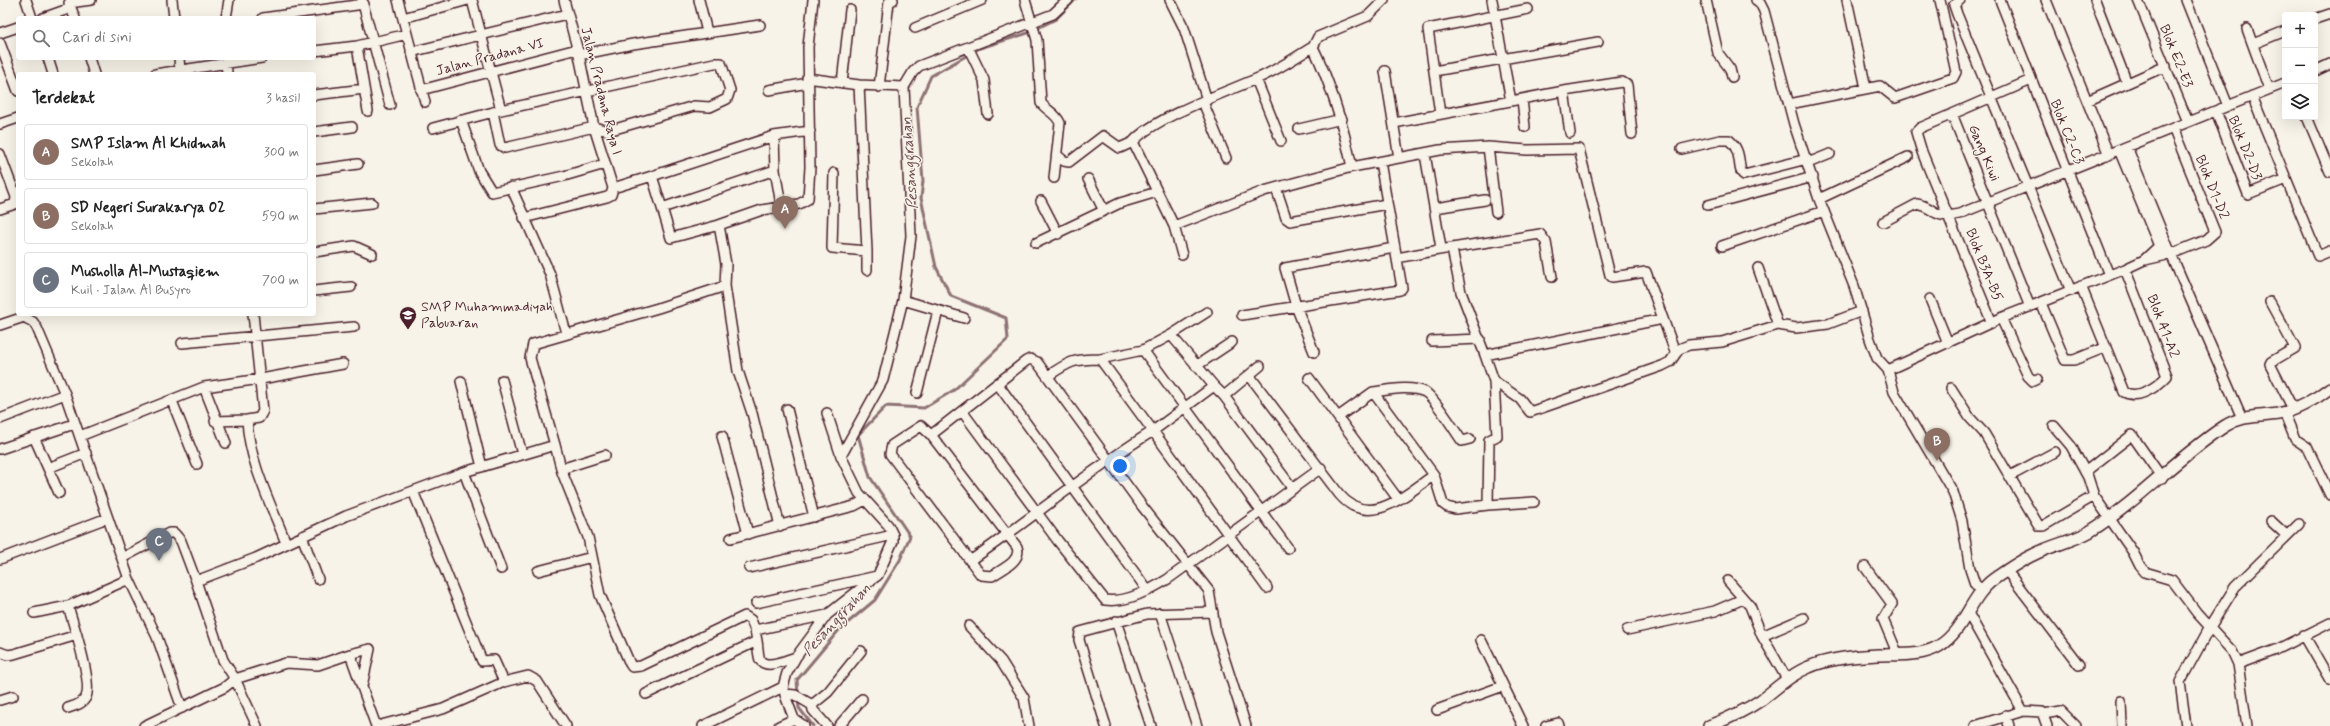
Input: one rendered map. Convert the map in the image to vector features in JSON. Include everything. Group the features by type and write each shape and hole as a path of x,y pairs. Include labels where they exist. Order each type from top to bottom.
{"street":[{"path":"26,0 31,16"},
{"path":"47,16 69,4 91,0"},
{"path":"172,0 174,16"},
{"path":"226,16 228,0"},
{"path":"398,0 421,90"},
{"path":"403,18 468,0"},
{"path":"433,128 497,111 585,93 702,65 721,63 730,90 727,99 715,106 694,106 608,130 594,127 505,148 500,145 497,111 490,70 472,0"},
{"name":"Jalan Pradana Raya I","path":"564,0 578,52 585,93 613,188"},
{"path":"698,0 707,32"},
{"path":"652,176 671,238 719,226 781,205 799,204 808,199 810,132 807,81 808,47 813,0"},
{"path":"879,87 889,2 893,0"},
{"path":"915,28 982,0"},
{"path":"1025,0 1037,40 1041,103 1045,110 1057,117 1060,123 1054,178"},
{"path":"841,456 883,380 903,300 911,236 904,87 913,72 919,66 1033,24 1054,14 1068,0"},
{"path":"1170,0 1184,28 1205,101 1226,158"},
{"path":"1057,155 1064,161 1069,162 1103,136 1120,148 1134,142 1143,132 1205,101 1256,79 1313,47 1318,37 1368,16 1384,0"},
{"path":"1492,0 1511,101"},
{"path":"1706,0 1718,53 1730,69 1732,77"},
{"path":"1756,0 1760,3 1767,21 1789,104 1819,199 1845,261 1877,358 1888,370 1894,392 1902,402 1912,424 1953,492 1962,521 1970,569 1975,584 1982,590"},
{"path":"1847,0 1866,88"},
{"path":"1789,104 1866,88 1882,87 1894,98 1953,78 1955,75 1940,0"},
{"path":"1960,0 1954,5 1957,14 1992,95 2071,291"},
{"name":"Blok C2-C3","path":"2000,0 2110,275"},
{"path":"2046,0 2109,155"},
{"path":"2095,0 2127,83"},
{"name":"Blok E2-E3","path":"2138,0 2188,122"},
{"path":"2187,0 2228,106"},
{"path":"276,16 363,2 390,105"},
{"path":"69,4 74,16"},
{"path":"1440,114 1428,29 1528,9"},
{"path":"842,82 850,10"},
{"path":"411,52 567,14"},
{"path":"2318,19 2330,14"},
{"name":"Jalan Pradana VI","path":"425,102 421,90 490,70 578,52 760,25"},
{"path":"0,33 16,28"},
{"path":"2247,29 2269,89"},
{"path":"2253,44 2282,32"},
{"path":"316,51 357,46 407,34"},
{"path":"1434,71 1598,42"},
{"path":"0,43 16,86"},
{"path":"357,46 368,112"},
{"path":"1313,47 1326,76 1342,119 1352,167"},
{"path":"969,48 979,66 984,80 988,114"},
{"path":"49,60 53,72"},
{"path":"90,60 93,72"},
{"path":"179,60 180,70"},
{"path":"168,72 238,60"},
{"path":"226,61 227,72"},
{"path":"2318,70 2330,64"},
{"path":"2087,101 2166,66"},
{"path":"1385,71 1399,158"},
{"path":"1256,79 1281,141"},
{"path":"1952,114 1992,95 2031,80"},
{"path":"769,90 807,81 842,82 879,87 904,87"},
{"path":"1394,123 1564,91 1626,84 1632,134"},
{"path":"1883,222 1918,204 1924,205 1940,216 1949,217 2069,172 2123,148 2282,84"},
{"path":"859,85 868,270"},
{"path":"316,95 364,89"},
{"path":"1564,91 1570,133"},
{"path":"2252,96 2318,256 2330,251"},
{"path":"1522,99 1525,126"},
{"name":"Blok D2-D3","path":"2216,111 2248,194 2286,179"},
{"name":"Gang Kiwi","path":"1952,114 2030,306"},
{"name":"Blok B3A-B5","path":"1952,114 1920,128 1916,132 1922,152 1992,323"},
{"path":"0,124 16,119"},
{"path":"1300,129 1342,119"},
{"path":"461,120 479,171 490,191 496,192 511,186 564,176 605,164"},
{"path":"2308,120 2328,161 2330,172"},
{"path":"316,132 352,126"},
{"name":"Blok D1-D2","path":"2171,254 2206,240 2215,232 2173,128"},
{"path":"524,218 608,197 611,195 613,188 774,136 810,132"},
{"path":"774,136 775,170 781,205"},
{"path":"1682,149 1720,140 1730,140 1739,152 1740,169 1744,175 1807,161 1830,154"},
{"path":"1134,142 1149,179 1174,226 1182,255"},
{"path":"1174,226 1276,188 1352,167 1451,148 1488,147 1527,150 1579,149 1610,275 1646,272 1674,349 1679,350"},
{"path":"1488,147 1496,212"},
{"path":"2123,148 2159,246 2171,254"},
{"path":"2123,148 2242,418"},
{"path":"0,154 16,197 15,204 0,209"},
{"path":"1425,154 1435,208 1440,248"},
{"path":"1819,199 1908,157"},
{"path":"1242,315 1400,290 1403,285 1394,248 1380,162"},
{"path":"316,170 358,164"},
{"path":"662,208 775,170"},
{"path":"834,173 832,248 866,251"},
{"path":"1708,205 1813,177"},
{"path":"1088,179 1104,211"},
{"path":"511,186 550,274 566,333"},
{"path":"1276,188 1286,218 1290,221 1387,204"},
{"path":"1036,243 1058,234 1120,203 1157,192"},
{"path":"1435,208 1485,200"},
{"path":"1041,201 1058,234"},
{"path":"316,209 372,203"},
{"path":"1722,246 1824,211"},
{"path":"719,226 726,264 725,286 738,371 752,413 780,526"},
{"path":"1397,258 1440,248 1452,249 1540,234 1546,242 1552,277"},
{"path":"316,252 354,246 372,254"},
{"path":"2144,260 2159,246"},
{"path":"1314,352 1296,306 1285,271 1287,266 1394,248"},
{"path":"1452,249 1461,292 1480,339 1494,381 1497,436 1489,440 1488,505"},
{"path":"1888,370 2030,306 2071,291 2144,260 2171,254"},
{"path":"1758,268 1778,325"},
{"name":"Blok A1-A2","path":"2081,286 2124,392 2130,395 2137,395 2162,381 2167,376 2125,269"},
{"path":"725,286 651,310 566,333 533,344 530,350 530,358 561,469 588,537 600,595 632,667 641,666 746,616 751,620 755,630 760,660 765,664 770,664 796,656"},
{"path":"316,291 351,287"},
{"path":"1930,299 1948,343"},
{"path":"903,300 964,318"},
{"path":"2270,302 2295,348 2270,364 2289,410 2295,439 2307,447 2330,495"},
{"path":"2041,303 2065,360 2074,360 2106,347"},
{"path":"917,393 938,311"},
{"path":"1494,381 1520,399 1530,412 1666,364 1670,362 1679,350 1689,345 1722,342 1778,325 1796,328 1828,324 1862,311"},
{"path":"1048,376 1070,361 1078,359 1100,359 1142,350 1171,335 1207,312"},
{"path":"215,420 247,420 259,418 262,415 261,379 253,316"},
{"path":"0,326 24,317 32,322 65,394 128,579 157,637 182,708"},
{"path":"2001,318 2028,376 2032,381 2037,380"},
{"path":"1485,355 1663,319"},
{"path":"182,343 354,327"},
{"path":"1171,335 1196,366 1224,396 1293,489"},
{"path":"1432,341 1480,339"},
{"path":"1196,366 1232,342"},
{"path":"1142,350 1288,548"},
{"path":"931,435 1030,359 1037,362 1188,566 1211,594 1216,632 1246,726"},
{"path":"1100,359 1154,431 1267,588"},
{"path":"80,436 172,401 204,387 261,379 343,364"},
{"path":"1224,396 1260,366"},
{"path":"1249,375 1346,502 1358,510 1376,510 1398,499 1434,475"},
{"path":"1309,378 1398,499"},
{"path":"502,380 522,454"},
{"path":"461,381 482,468"},
{"path":"997,383 1148,591"},
{"path":"970,561 1038,513 1108,459 1154,431 1186,409 1214,386"},
{"path":"204,387 215,420 226,443"},
{"path":"1951,388 1970,418 1984,433 2041,527 2094,496"},
{"path":"1709,726 1734,716 1760,700 1787,679 1810,666 1843,659 1898,655 1927,651 1940,646 1968,613 1975,598 1982,590 2007,571 2035,553 2059,546 2088,532 2109,518 2162,478 2209,437 2242,418 2289,410 2330,388"},
{"path":"1338,417 1372,392 1414,390 1425,392 1462,441 1470,439"},
{"path":"1372,392 1434,475 1443,504 1447,508 1455,509 1534,502"},
{"path":"0,420 65,394"},
{"path":"172,401 197,464"},
{"path":"787,409 814,517"},
{"path":"962,411 1038,513 1106,600 1117,600 1148,591 1188,566 1321,468"},
{"path":"804,726 794,719 784,691 787,673 796,656 827,615 878,575 893,541 893,535 884,519 865,500 854,485 841,456 827,413"},
{"path":"247,420 254,458 286,543"},
{"path":"0,450 74,424"},
{"path":"921,426 926,428 1008,535 1019,552 1017,558 992,576 981,575 890,454 892,445 921,426"},
{"path":"2054,426 2065,438 2086,472 2094,496 2145,572 2172,580 2210,627 2232,651 2238,664 2247,726"},
{"path":"2086,472 2132,435 2162,478"},
{"path":"722,436 748,534"},
{"path":"34,437 59,493"},
{"path":"196,581 256,558 346,516 464,472 482,468 522,454 555,445"},
{"path":"2010,476 2055,452"},
{"path":"48,468 86,453"},
{"path":"561,469 605,455"},
{"path":"464,472 501,570"},
{"path":"413,491 482,661 494,660 504,682"},
{"path":"731,538 854,506 865,500"},
{"path":"0,559 106,518"},
{"path":"2271,521 2286,535"},
{"path":"2186,726 2180,682 2210,627 2235,587 2286,535 2299,524"},
{"path":"122,558 169,533 174,533 181,541 223,660 235,679 257,726"},
{"path":"749,568 893,535"},
{"path":"302,536 318,579"},
{"path":"538,571 592,557"},
{"path":"1865,567 1892,604 1882,619 1898,655"},
{"path":"2007,571 2079,665"},
{"path":"756,603 878,575"},
{"path":"34,613 68,606 128,579"},
{"path":"1728,580 1743,600 1750,606 1762,636 1787,679"},
{"path":"1627,630 1715,611 1743,600"},
{"path":"68,606 77,635 88,691 82,702 68,708"},
{"path":"1106,726 1078,635 1080,632 1116,620 1160,613 1212,609"},
{"path":"1160,613 1197,726"},
{"path":"1968,613 2023,711"},
{"path":"755,630 827,615"},
{"path":"1762,636 1804,618"},
{"path":"1116,620 1151,726"},
{"path":"2238,664 2276,650 2330,623"},
{"path":"969,626 1001,661 1024,698 1029,726"},
{"path":"0,652 14,654 77,635"},
{"path":"2304,635 2330,680"},
{"path":"1481,640 1523,726"},
{"path":"646,694 757,641"},
{"path":"144,726 225,687 235,679 286,663 318,665 370,648 362,686"},
{"path":"812,705 828,692 861,651"},
{"path":"350,654 376,726 443,709 504,682 528,676 533,677 566,726"},
{"path":"1437,710 1503,686"},
{"path":"703,726 784,691 812,705 813,710 827,726"},
{"path":"0,700 13,696"},
{"path":"839,726 862,699"},
{"path":"2121,701 2122,726"},
{"path":"1975,726 2006,715 2023,711 2040,710 2044,714 2047,726"},
{"path":"2044,714 2061,711 2076,726"},
{"path":"2006,715 2009,726"},
{"path":"779,726 794,719"},
{"path":"1546,726 1558,723 1559,726"}],"waterway":[{"name":"Pesanggrahan","path":"798,694 797,680 839,630 875,600 900,560 910,536 870,477 858,435 886,406 924,408 954,390 1008,339 1006,318 951,296 936,267 921,198 923,181 917,107 931,76 980,48 1028,33 1056,19 1075,0"},
{"name":"Pesanggrahan","path":"798,700 799,708 813,726"}],"place":[{"name":"SMP Islam Al Khidmah","path":"785,229"},
{"name":"SMP Muhammadiyah Pabuaran","path":"408,330"},
{"name":"SD Negeri Surakarya 02","path":"1937,461"},
{"name":"Musholla Al-Mustaqiem","path":"159,561"}]}
